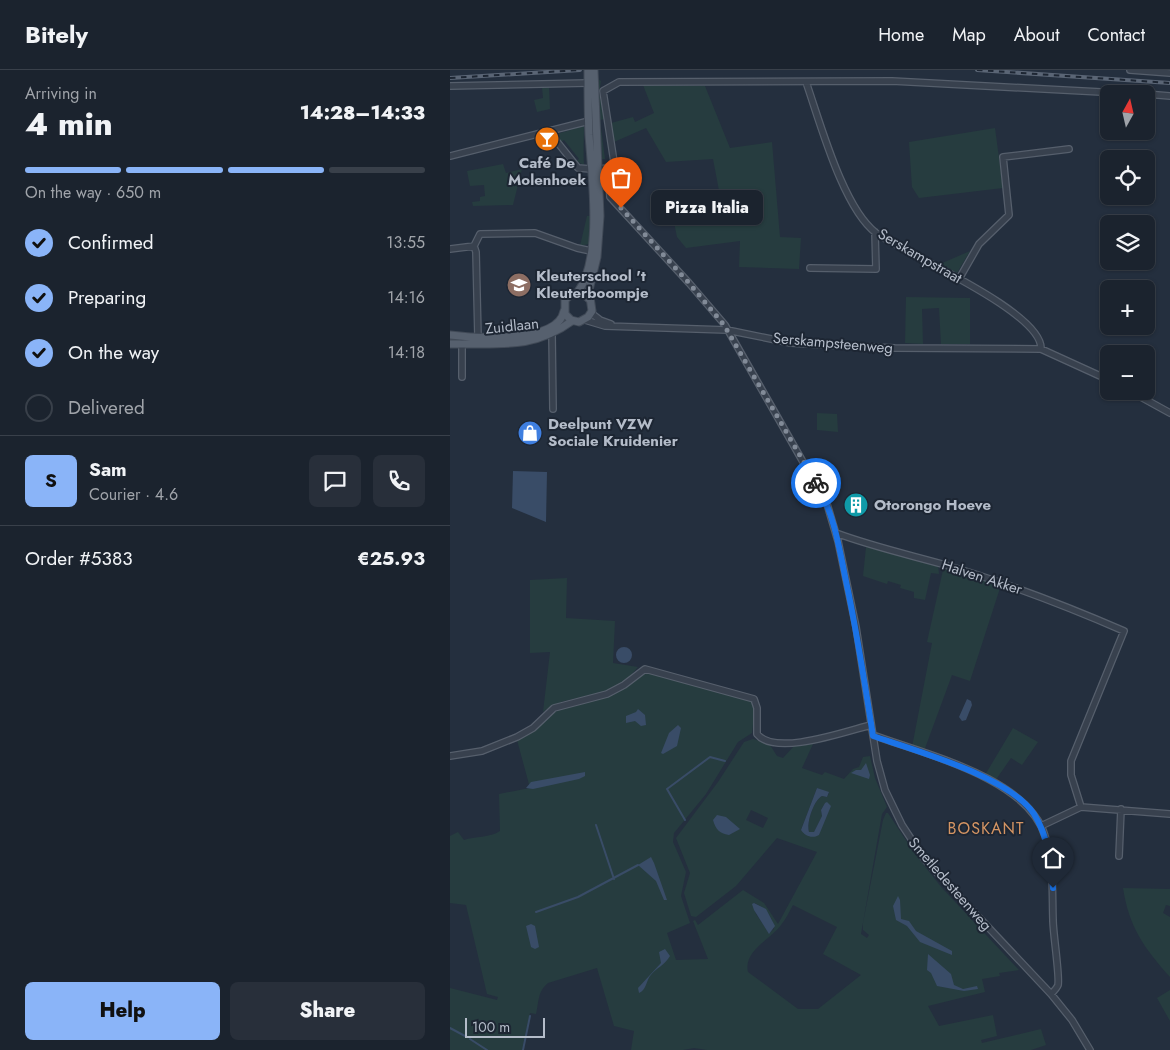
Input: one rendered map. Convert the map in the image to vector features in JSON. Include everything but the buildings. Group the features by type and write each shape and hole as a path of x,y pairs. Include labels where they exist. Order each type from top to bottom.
{"main road":[{"path":"591,72 588,83 592,121"},
{"path":"591,72 595,169 599,196 598,246 589,290 591,313 585,320 572,321 564,311 565,300 577,293 586,279 593,236 595,169"},
{"path":"577,293 590,300"},
{"name":"Zuidlaan","path":"450,335 478,337 517,336 536,333 556,324 561,320 564,311"},
{"name":"Zuidlaan","path":"450,344 527,342 552,334 572,321"}],"street":[{"path":"1130,70 1170,73"},
{"path":"550,133 578,168 608,168 614,162 602,91 619,82 892,81 1100,92"},
{"name":"Serskampstraat","path":"806,82 851,203 875,232 1005,305 1040,339 1041,349"},
{"path":"450,86 588,83"},
{"path":"1155,95 1170,96"},
{"path":"450,156 550,133 592,121"},
{"path":"959,279 979,244 1009,215 1002,157 1069,149"},
{"path":"608,168 610,197 689,283 727,330"},
{"path":"599,196 610,197"},
{"path":"810,268 876,269 875,232"},
{"path":"478,337 476,252 474,246 480,234 535,233 591,251"},
{"path":"450,249 474,246"},
{"path":"591,313 600,320 615,326"},
{"path":"585,320 606,326 727,330"},
{"name":"Serskampsteenweg","path":"727,330 791,343 895,348 1041,349 1100,376"},
{"name":"Smetledesteenweg","path":"727,330 818,487 830,512 856,627 877,762 885,790 913,844 963,903 1051,994 1072,1020 1090,1050"},
{"path":"552,334 553,409"},
{"path":"462,343 462,377"},
{"path":"1146,400 1170,413"},
{"name":"Halven Akker","path":"836,533 866,545 942,564 1017,588 1124,631 1071,761 1071,775 1081,807"},
{"path":"450,756 482,751 517,736 533,728 554,708 607,694 624,685 644,669 754,699 757,708 757,734 767,741 803,742 871,725"},
{"path":"873,736 981,776 1025,803 1041,826 1046,837 1053,879 1053,941 1058,985 1051,994"},
{"path":"1041,826 1081,807 1170,814"},
{"path":"1119,856 1121,809"}],"green space":[{"path":"598,79 601,81 599,93 605,119 600,120 605,159 601,159"},
{"path":"643,85 705,86 730,148 772,142 780,237 801,238 799,269 739,267 740,241 686,248 677,237 671,207 721,201 713,159 666,162 646,128 614,142 611,123 633,117 635,122 654,113"},
{"path":"542,87 549,87 550,109 537,112 534,100 543,98"},
{"path":"584,126 584,165 576,161 579,159 564,140 561,142 557,134"},
{"path":"995,128 1003,188 919,198 912,187 909,142"},
{"path":"503,164 506,173 522,169 513,205 473,206 472,202 480,201 480,197 485,196 484,185 470,186 467,171"},
{"path":"587,216 590,216 589,244 580,246"},
{"path":"970,251 957,273 940,264"},
{"path":"906,297 970,298 970,344 941,344 939,308 922,309 923,344 905,343"},
{"path":"817,413 837,414 838,432 817,430"},
{"path":"866,547 938,565 939,574 931,573 925,600 914,598 914,592 900,588 901,585 888,581 887,584 863,576"},
{"path":"949,568 1001,585 970,681 952,675 924,751 912,747 932,643 927,642 943,570"},
{"path":"567,578 566,618 615,621 613,663 638,667 614,688 567,700 543,712 550,652 530,653 530,580"},
{"path":"643,672 751,701 755,707 752,733 738,742 706,794 674,833 673,842 686,872 681,896 690,923 667,933 676,960 708,959 693,921 695,920 698,925 743,890 764,903 778,924 817,852 777,838 736,886 696,917 691,916 684,893 690,873 676,838 718,782 744,742 753,739 763,742 770,745 777,756 783,758 794,746 813,744 802,768 822,775 825,772 844,779 853,769 859,767 863,757 870,756 875,778 887,807 882,814 861,934 867,938 869,935 863,930 863,923 883,820 886,813 888,813 915,854 942,888 1019,970 999,973 1000,976 982,979 985,992 928,1006 939,1026 993,1015 997,1036 981,1040 982,1043 1041,1029 1046,1045 1031,1050 707,1050 694,1048 683,1050 631,1050 634,1031 614,1026 597,968 548,983 544,986 540,994 536,1014 530,1013 522,1050 450,1050 450,988 497,1000 498,997 487,994 466,905 450,903 450,836 458,832 464,840 492,835 500,831 499,794 530,788 517,740 533,731 548,715 557,710 596,699","holes":["817,788 829,793 827,797 822,796 819,798 810,818 809,832 814,832 822,816 821,810 825,803 819,835 801,830","751,810 768,818 763,828 746,820","754,903 768,913 774,929 769,933 756,914","793,905 837,927 823,954 861,975 818,1009 798,1009 748,972 750,958 754,952 777,930"]},
{"path":"1013,728 1038,742 1022,765 1011,758 995,781 985,775"},
{"path":"1123,888 1170,889 1170,906 1166,905 1163,913 1170,917 1170,977 1139,936 1129,914"},
{"path":"1170,990 1170,1021 1157,998"}],"water":[{"path":"513,471 547,472 546,522 512,508"},
{"path":"621,647 627,647 632,652 630,661 621,663 616,658 616,652"},
{"path":"967,699 971,701 972,705 966,720 962,721 959,717"},
{"path":"638,709 645,715 646,725 641,726 635,721 626,723 626,716 636,712"},
{"path":"678,725 681,728 677,746 663,754 661,753 669,733"},
{"path":"866,763 870,775 869,779 851,773 861,770"},
{"path":"585,772 585,776 579,779 533,789 526,788 531,782"},
{"path":"817,788 829,792 827,797 822,796 816,802 810,818 809,832 814,832 822,816 821,810 825,803 827,802 831,806 819,835 811,837 801,830"},
{"path":"717,815 726,817 740,829 729,835 720,832 713,820"},
{"path":"651,857 667,900 664,900 656,881 638,865"},
{"path":"898,896 901,919 909,921 916,931 952,951 952,955 920,942 907,926 896,920 893,906"},
{"path":"754,903 766,909 775,926 769,934 754,910 752,904"},
{"path":"531,924 535,926 539,947 535,949 531,947 526,926"},
{"path":"665,949 670,956 650,976 645,988 639,993 638,988 661,963 659,952"},
{"path":"928,954 951,974 954,985 963,989 977,986 978,989 964,991 937,986 931,973 927,970"}],"waterway":[{"path":"685,820 667,789 710,757 725,761"},
{"path":"596,825 614,879"},
{"path":"536,912 578,897 638,865"},
{"path":"523,1050 530,1016"},
{"path":"450,1028 465,1036"},
{"path":"470,1039 487,1050"}],"railway":[{"path":"450,78 580,70"},
{"path":"977,70 1170,83"}],"way so far":[{"path":"621,208 677,269 724,325 816,483"}],"place":[{"name":"Café De Molenhoek","path":"547,139"},
{"name":"Pizza Italia","path":"621,208"},
{"name":"Kleuterschool 't Kleuterboompje","path":"519,285"},
{"name":"Deelpunt VZW Sociale Kruidenier","path":"530,433"},
{"name":"Otorongo Hoeve","path":"856,505"}],"district":[{"name":"BOSKANT","path":"986,828"}],"route":[{"path":"816,483 827,504 838,541 856,627 873,736 981,776 1025,803 1033,812 1046,837 1053,888"}]}
